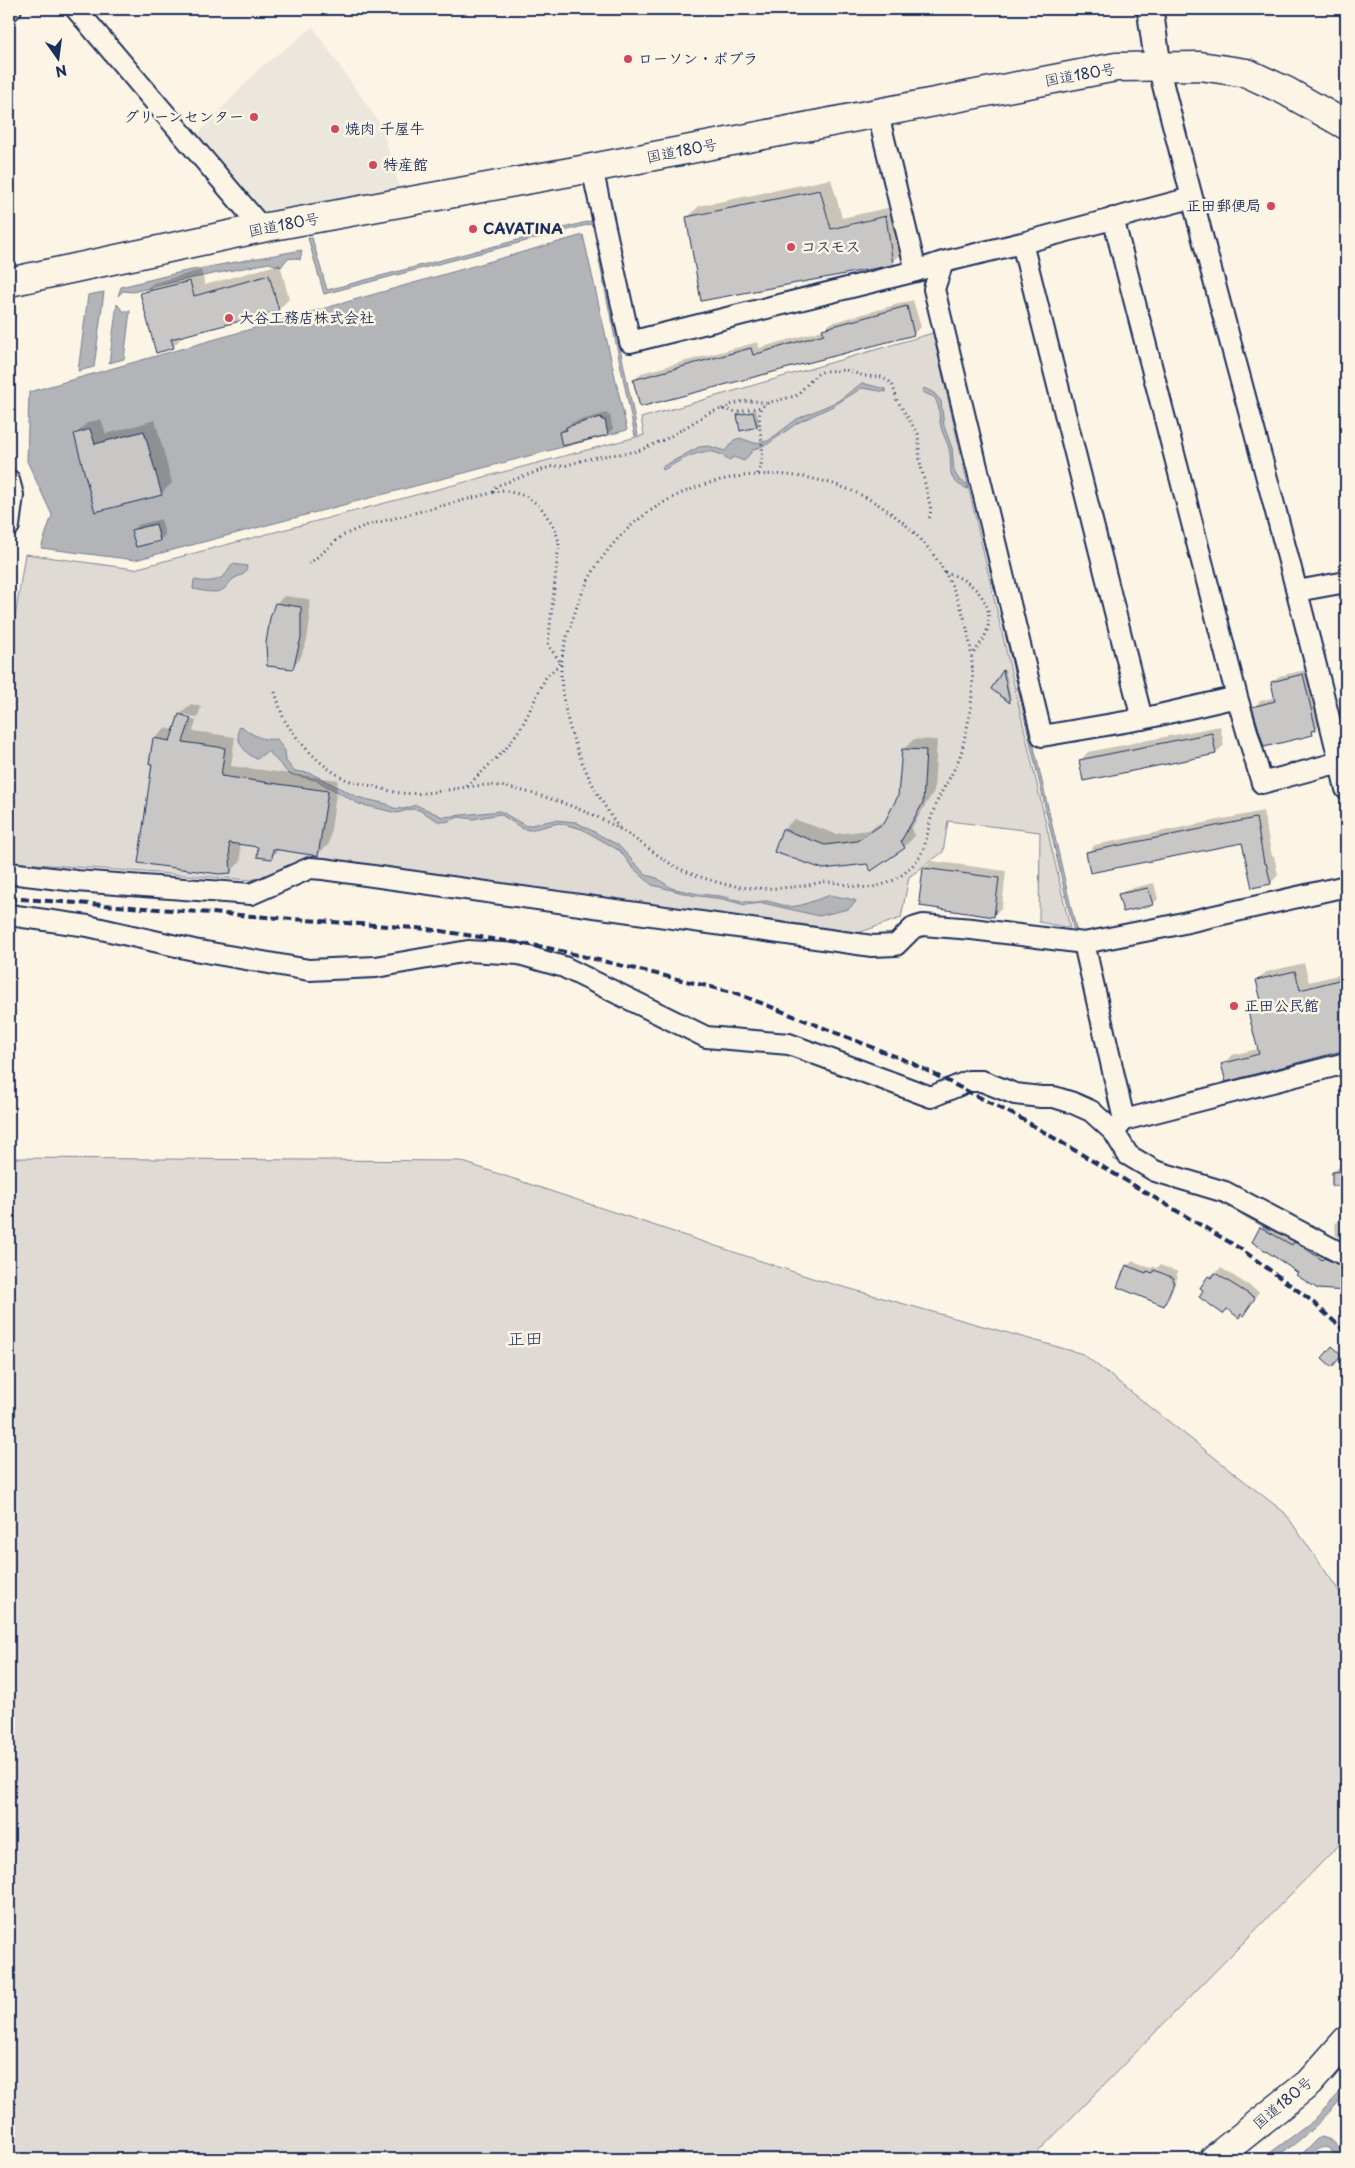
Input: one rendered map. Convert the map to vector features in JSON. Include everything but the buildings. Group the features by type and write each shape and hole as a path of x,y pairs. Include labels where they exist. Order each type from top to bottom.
{"highway":[{"name":"国道180号","path":"9,282 262,228 592,168 1116,67 1200,66 1247,73 1286,91 1346,125"},
{"name":"国道180号","path":"1214,2159 1309,2083 1346,2041"}],"main road":[{"path":"1150,9 1158,65"}],"street":[{"path":"76,9 262,228"},
{"path":"1158,65 1191,198 1297,590 1346,789"},
{"path":"878,114 916,271"},
{"path":"592,168 630,342 916,271 942,262 1022,243 1191,198"},
{"path":"1113,218 1237,697 1262,783 1340,762"},
{"path":"1022,243 1142,719"},
{"path":"942,262 934,290 1042,736 1142,719 1237,697"},
{"path":"9,480 13,495 9,526"},
{"path":"1297,590 1346,582"},
{"path":"9,873 76,881 251,894 310,868 323,868 872,946 896,945 913,928 923,925 1084,943 1170,926 1346,886"},
{"path":"9,915 88,926 194,950 310,970 376,967 468,951 519,954 564,967 706,1037 789,1044 932,1097 969,1081 982,1081 1015,1094 1054,1097 1119,1126 1346,1063"},
{"path":"1084,943 1119,1126 1128,1155 1155,1171 1225,1192 1346,1256"}],"path":[{"path":"721,409 737,412 796,396 816,374 824,371 846,370 864,376 881,377 889,381 893,386 897,400 918,434 920,462 931,510 929,520"},
{"path":"493,492 496,486 544,469 564,466 591,458 638,451 666,439 709,413 732,403 746,400 767,404"},
{"path":"758,474 761,467 763,447 760,424 761,407"},
{"path":"275,692 285,722 315,758 345,779 401,793 490,785 539,795 588,813 619,828 679,869 726,885 766,889 826,882 861,889 888,883 905,873 920,856 936,802 959,759 968,727 972,701 972,655 967,628 959,602 945,572 922,540 898,519 857,494 830,482 788,474 758,474 717,481 682,492 655,508 614,543 592,573 580,598 567,636 560,674 567,719 575,746 588,776 619,828"},
{"path":"309,564 342,536 364,526 503,490 526,496 540,506 555,528 559,543 548,644 561,663"},
{"path":"945,572 963,578 973,585 981,594 988,613 988,627 984,639 972,655"},
{"path":"463,788 506,750 522,726 546,677 561,663"}],"shaded area":[{"path":"313,27 382,127 400,190 263,216 197,135 260,68"},
{"path":"594,220 595,225 592,226 591,224 324,294 308,238 312,238 327,290"},
{"path":"583,235 627,430 135,560 41,548 52,515 27,461 29,392"},
{"path":"302,250 300,260 295,258 287,259 281,267 269,263 133,292 123,291 118,296 121,287 181,272"},
{"path":"599,260 602,260 638,435 635,436"},
{"path":"923,275 997,591 995,592 922,278"},
{"path":"104,292 94,367 78,371 88,295"},
{"path":"117,304 123,311 130,311 124,359 109,363"},
{"path":"933,333 1070,928 1039,922 1040,832 948,821 943,852 909,877 901,918 858,933 327,859 251,880 9,862 9,656 25,554 134,569 644,435 641,418"},
{"path":"862,383 885,389 886,392 862,388 833,406 797,423 768,444 754,449 744,461 734,457 729,460 713,452 704,452 688,457 663,470 662,467 699,447 709,446 725,451 734,440 740,438 754,443 768,441 797,419 838,401"},
{"path":"924,388 934,393 941,401 944,426 952,448 954,471 959,480 967,484 968,489 953,479 949,450 941,427 938,404 934,397 922,392"},
{"path":"232,564 247,566 245,573 233,579 221,591 213,592 193,589 194,580 211,581 221,578"},
{"path":"1000,612 1034,747 1077,933 1074,932"},
{"path":"241,726 258,737 277,739 285,751 286,761 294,771 310,773 357,797 387,804 393,808 404,809 416,805 443,817 500,811 526,826 555,820 576,822 618,845 646,875 657,878 671,888 746,902 767,901 790,907 802,905 830,895 855,900 856,902 848,909 819,916 763,903 745,905 723,899 691,895 652,885 632,867 620,851 582,829 559,823 530,830 523,829 500,814 473,819 459,817 446,822 438,821 419,810 412,809 397,813 359,804 316,780 289,774 269,752 266,752 257,759 253,757 245,750 238,738"},
{"path":"9,1158 460,1161 815,1279 1083,1354 1285,1513 1346,1601 1346,1834 1339,1845 1031,2159 9,2159"},
{"path":"1112,1158 1154,1181 1218,1196 1247,1215 1282,1234 1246,1217 1217,1197 1154,1182"},
{"path":"1346,2086 1346,2094 1307,2134 1283,2152 1262,2159 1313,2121"},
{"path":"1322,2137 1331,2140 1340,2148 1346,2139 1346,2159 1330,2159 1334,2156 1325,2147 1317,2150 1305,2159 1297,2159 1317,2139"}],"railway":[{"path":"9,898 428,929 544,947 736,993 912,1063 1022,1119 1241,1249 1308,1298 1346,1332"}],"place":[{"name":"ローソン・ポプラ","path":"628,59"},
{"name":"グリーンセンター","path":"254,117"},
{"name":"焼肉 千屋牛","path":"335,129"},
{"name":"特産館","path":"373,165"},
{"name":"正田郵便局","path":"1271,206"},
{"name":"CAVATINA","path":"473,229"},
{"name":"コスモス","path":"791,247"},
{"name":"大谷工務店株式会社","path":"229,318"},
{"name":"正田公民館","path":"1234,1006"}],"district":[{"name":"正田","path":"525,1339"}]}
